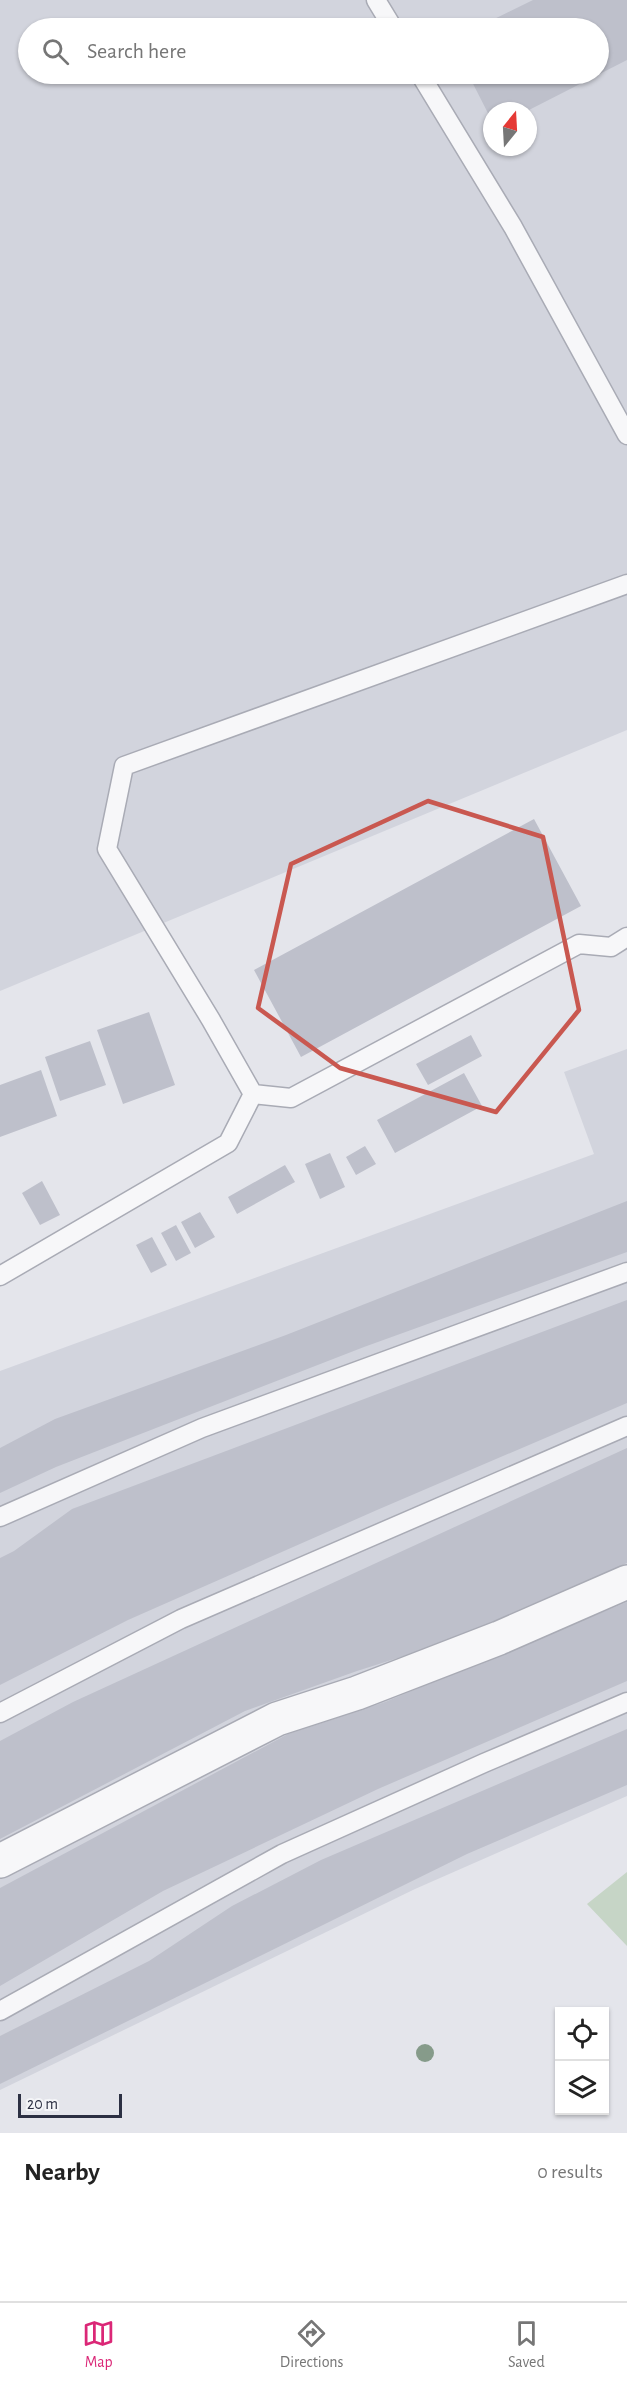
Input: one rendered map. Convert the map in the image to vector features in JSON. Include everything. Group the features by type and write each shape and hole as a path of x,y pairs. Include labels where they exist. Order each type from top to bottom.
{"street":[{"path":"0,1860 277,1719 357,1693 499,1638 627,1582"}],"lane":[{"path":"376,0 387,18"},
{"path":"426,84 513,227 627,435"},
{"path":"253,1094 211,1020 107,849 124,766 627,584"},
{"path":"253,1094 291,1098 579,944 611,947 627,937"},
{"path":"0,1276 228,1143 253,1094"},
{"path":"0,1517 202,1428 627,1272"},
{"path":"0,1713 181,1618 627,1426"},
{"path":"0,2011 282,1854 484,1763 627,1702"}],"highlighted area":[{"path":"428,801 543,837 579,1010 496,1112 340,1068 258,1008 291,864"}],"shaded area":[{"path":"0,0 627,0 627,730 0,991"},
{"path":"627,1049 627,1796 415,1889 0,2090 0,1371 594,1154 564,1072"}],"green space":[{"path":"627,1872 627,1946 587,1904"}],"building":[{"path":"533,0 627,0 627,60 609,69 609,18 496,18"},
{"path":"473,84 580,84 537,106 537,102 483,103"},
{"path":"534,819 581,906 301,1057 254,970"},
{"path":"149,1012 175,1085 123,1104 97,1030"},
{"path":"471,1035 482,1056 428,1085 416,1064"},
{"path":"90,1041 106,1085 60,1101 45,1057"},
{"path":"41,1070 57,1116 0,1137 0,1085"},
{"path":"464,1073 482,1106 395,1153 377,1120"},
{"path":"365,1146 376,1164 356,1175 346,1157"},
{"path":"330,1153 345,1187 320,1199 305,1164"},
{"path":"285,1165 295,1182 237,1214 228,1197"},
{"path":"42,1181 60,1215 40,1225 22,1193"},
{"path":"627,1201 627,1252 364,1347 56,1467 0,1493 0,1448 55,1419 286,1335"},
{"path":"200,1212 215,1237 195,1248 181,1222"},
{"path":"176,1225 191,1253 176,1261 161,1233"},
{"path":"152,1237 167,1265 151,1273 136,1245"},
{"path":"627,1300 627,1403 128,1620 0,1685 0,1558 14,1551 72,1509"},
{"path":"627,1448 627,1563 470,1635 357,1671 245,1711 0,1839 0,1741 73,1702"},
{"path":"627,1602 627,1681 378,1789 163,1891 0,1986 0,1888 288,1734 385,1702"},
{"path":"627,1729 627,1785 467,1854 0,2084 0,2036 149,1961 232,1906 321,1860"}]}
